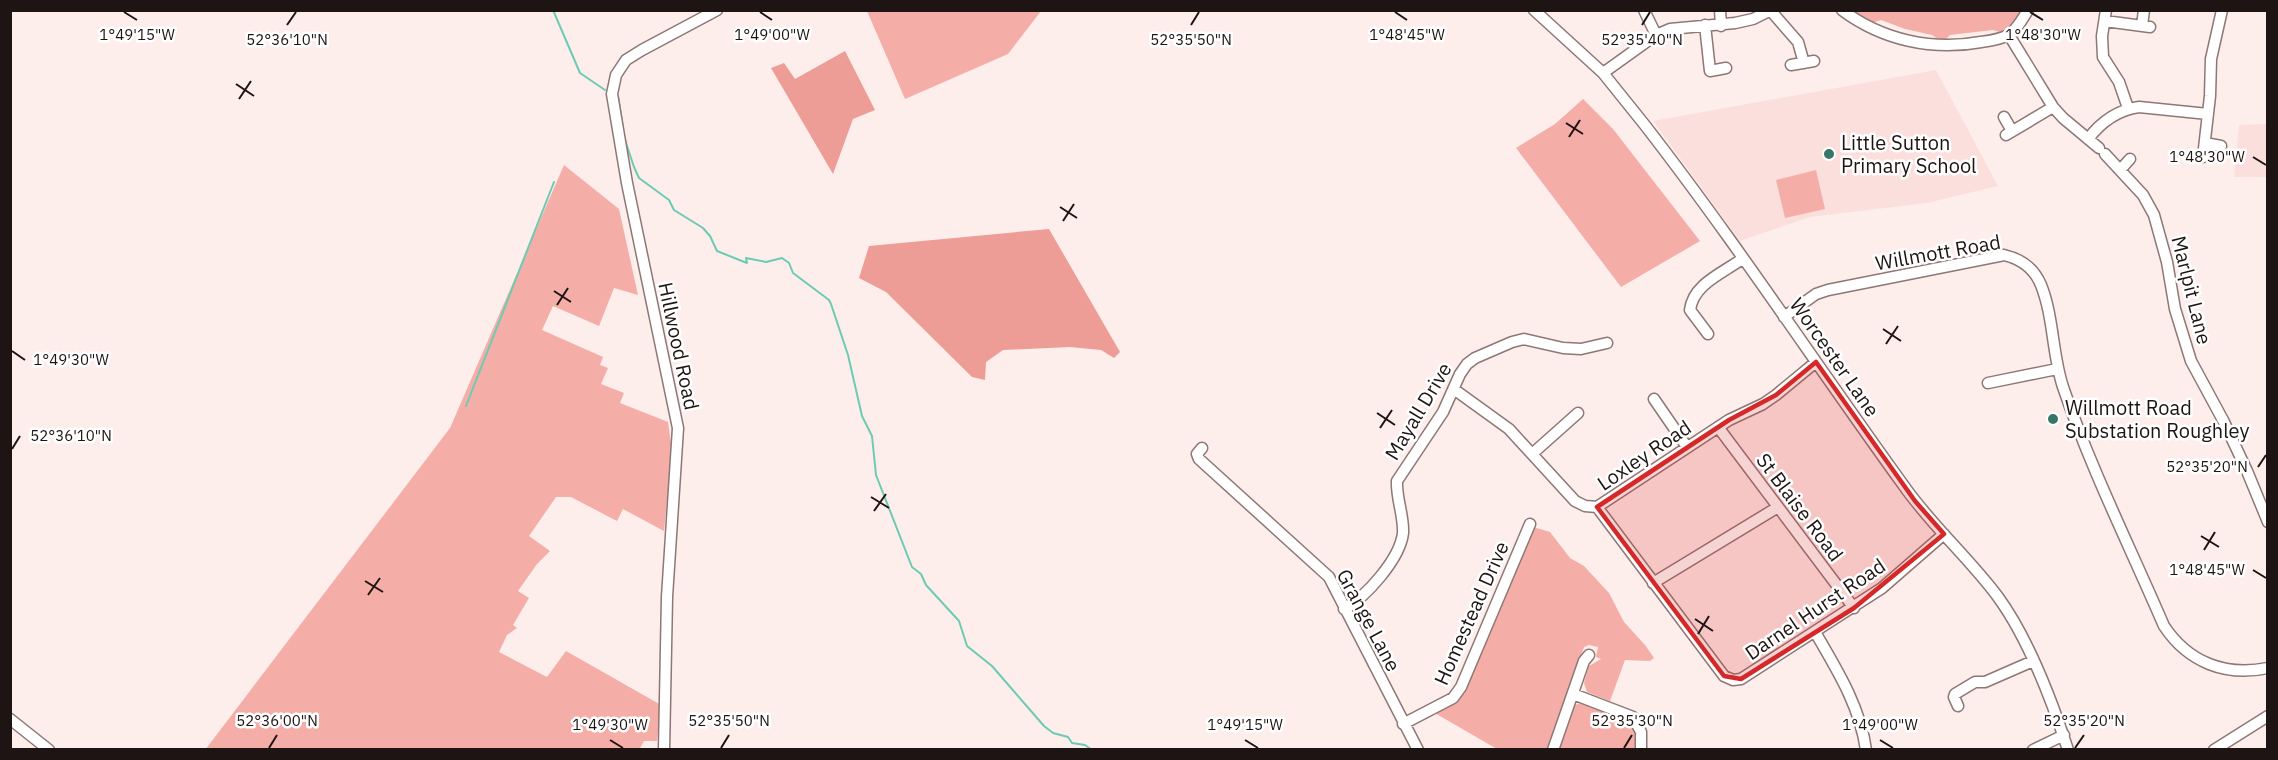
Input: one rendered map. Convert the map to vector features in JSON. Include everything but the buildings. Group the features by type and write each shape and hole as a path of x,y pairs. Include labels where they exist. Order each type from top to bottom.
{"street":[{"name":"Hillwood Road","path":"664,750 667,597 678,428 627,183 612,94 616,75 626,60 717,10"},
{"name":"Worcester Lane","path":"1534,10 1603,73 1668,155 1915,501 1980,573 1999,598 2013,619 2052,704 2068,750"},
{"path":"1644,10 1656,35"},
{"path":"1720,10 1721,26"},
{"path":"1842,10 1872,29 1909,41 1943,46 1964,45 2009,35 2028,10"},
{"path":"2128,108 2119,82 2103,57 2102,36 2105,16 2146,26 2144,10"},
{"path":"2203,157 2211,59 2222,10"},
{"path":"1603,73 1656,35 1670,29 1745,22 1771,11 1798,42 1809,62 1791,65"},
{"path":"1704,25 1710,71 1726,68"},
{"name":"Marlpit Lane","path":"2009,35 2053,107 2121,169 2143,195 2154,215 2167,262 2175,309 2191,361 2224,422 2268,522"},
{"path":"2004,117 2009,133 2053,107"},
{"path":"2088,138 2108,118 2128,108 2139,107 2208,114"},
{"path":"2205,143 2221,146"},
{"path":"2121,169 2130,159"},
{"name":"Willmott Road","path":"1784,317 1810,297 1828,290 2004,255 2023,262 2033,271 2041,285 2050,318 2057,369 2074,419 2164,626 2172,638 2197,659 2216,668 2250,672 2268,668"},
{"path":"1709,333 1690,310 1691,299 1698,289 1742,259"},
{"name":"Mayall Drive","path":"1344,609 1358,601 1393,560 1403,532 1396,490 1397,481 1443,412 1467,364 1475,358 1524,339 1563,348 1580,344 1607,343"},
{"name":"Loxley Road","path":"1455,390 1509,429 1575,501 1585,506 1597,507 1718,427 1776,395 1816,362"},
{"path":"1988,383 2057,369"},
{"path":"1654,399 1657,414 1687,447"},
{"path":"1532,454 1572,425 1578,413"},
{"name":"St Blaise Road","path":"1718,427 1854,608"},
{"name":"Grange Lane","path":"1202,448 1197,454 1199,459 1329,577 1418,750"},
{"name":"Darnel Hurst Road","path":"1597,507 1724,676 1733,680 1741,680 1854,608 1908,567 1944,534"},
{"path":"1653,583 1778,507"},
{"name":"Homestead Drive","path":"1403,724 1453,698 1461,687 1530,524"},
{"path":"1815,632 1856,707 1863,729 1866,750"},
{"path":"1553,750 1584,661 1589,655"},
{"path":"1958,706 1955,694 1975,682 1986,682 2032,661"},
{"path":"1573,694 1632,717 1641,732 1641,750"},
{"path":"2214,750 2268,716"},
{"path":"10,719 49,750"},
{"path":"2033,750 2064,735"}],"highlighted area":[{"path":"1816,362 1915,501 1944,534 1854,608 1741,679 1724,676 1597,507 1729,420 1776,395"}],"shaded area":[{"path":"867,11 1041,11 1008,54 905,99"},
{"path":"1851,11 2022,11 2010,26 2000,32 1993,30 1950,35 1945,40 1939,40 1932,35 1905,29 1881,20 1872,23"},
{"path":"845,51 875,110 853,119 833,174 771,68 784,63 795,79"},
{"name":"Little Sutton Primary School","path":"1936,70 1998,186 1927,203 1810,217 1740,241 1653,121"},
{"path":"1583,99 1613,129 1700,241 1621,287 1516,148 1555,124"},
{"path":"2267,124 2267,177 2234,177 2239,125"},
{"path":"564,165 619,209 638,295 614,288 599,326 553,306 542,330 603,357 600,365 608,368 601,384 624,393 620,403 668,422 672,451 664,531 623,509 617,521 571,497 556,497 529,536 550,551 537,564 518,591 529,598 513,625 517,628 507,635 499,652 547,677 566,651 661,705 657,741 644,741 639,750 205,750 450,428"},
{"path":"1816,170 1825,209 1785,218 1776,180"},
{"path":"1049,229 1120,352 1114,358 1101,350 1070,347 1003,350 986,362 985,380 972,377 886,292 859,278 869,246"},
{"path":"1533,527 1550,532 1570,558 1584,566 1609,593 1624,622 1654,658 1650,661 1625,660 1610,701 1587,692 1584,683 1589,666 1601,659 1596,657 1598,647 1589,645 1584,647 1547,749 1497,749 1433,712 1462,695"},
{"path":"1580,703 1628,719 1635,731 1636,749 1559,750 1575,705"}],"waterway":[{"path":"553,10 580,73 605,90"},
{"path":"618,96 623,128"},
{"path":"624,137 639,178 669,200 674,210 703,228 710,236 717,251 747,263 746,258 766,262 782,258 789,263 793,273 829,300 848,355 862,416 872,436 876,475 912,567 921,574 926,585 959,621 967,646 992,666 1044,726 1053,733 1068,737 1072,743 1085,745 1092,750"},
{"path":"466,406 554,182"}],"place":[{"name":"Little Sutton Primary School","path":"1829,154"},
{"name":"Willmott Road Substation Roughley","path":"2053,419"}]}
